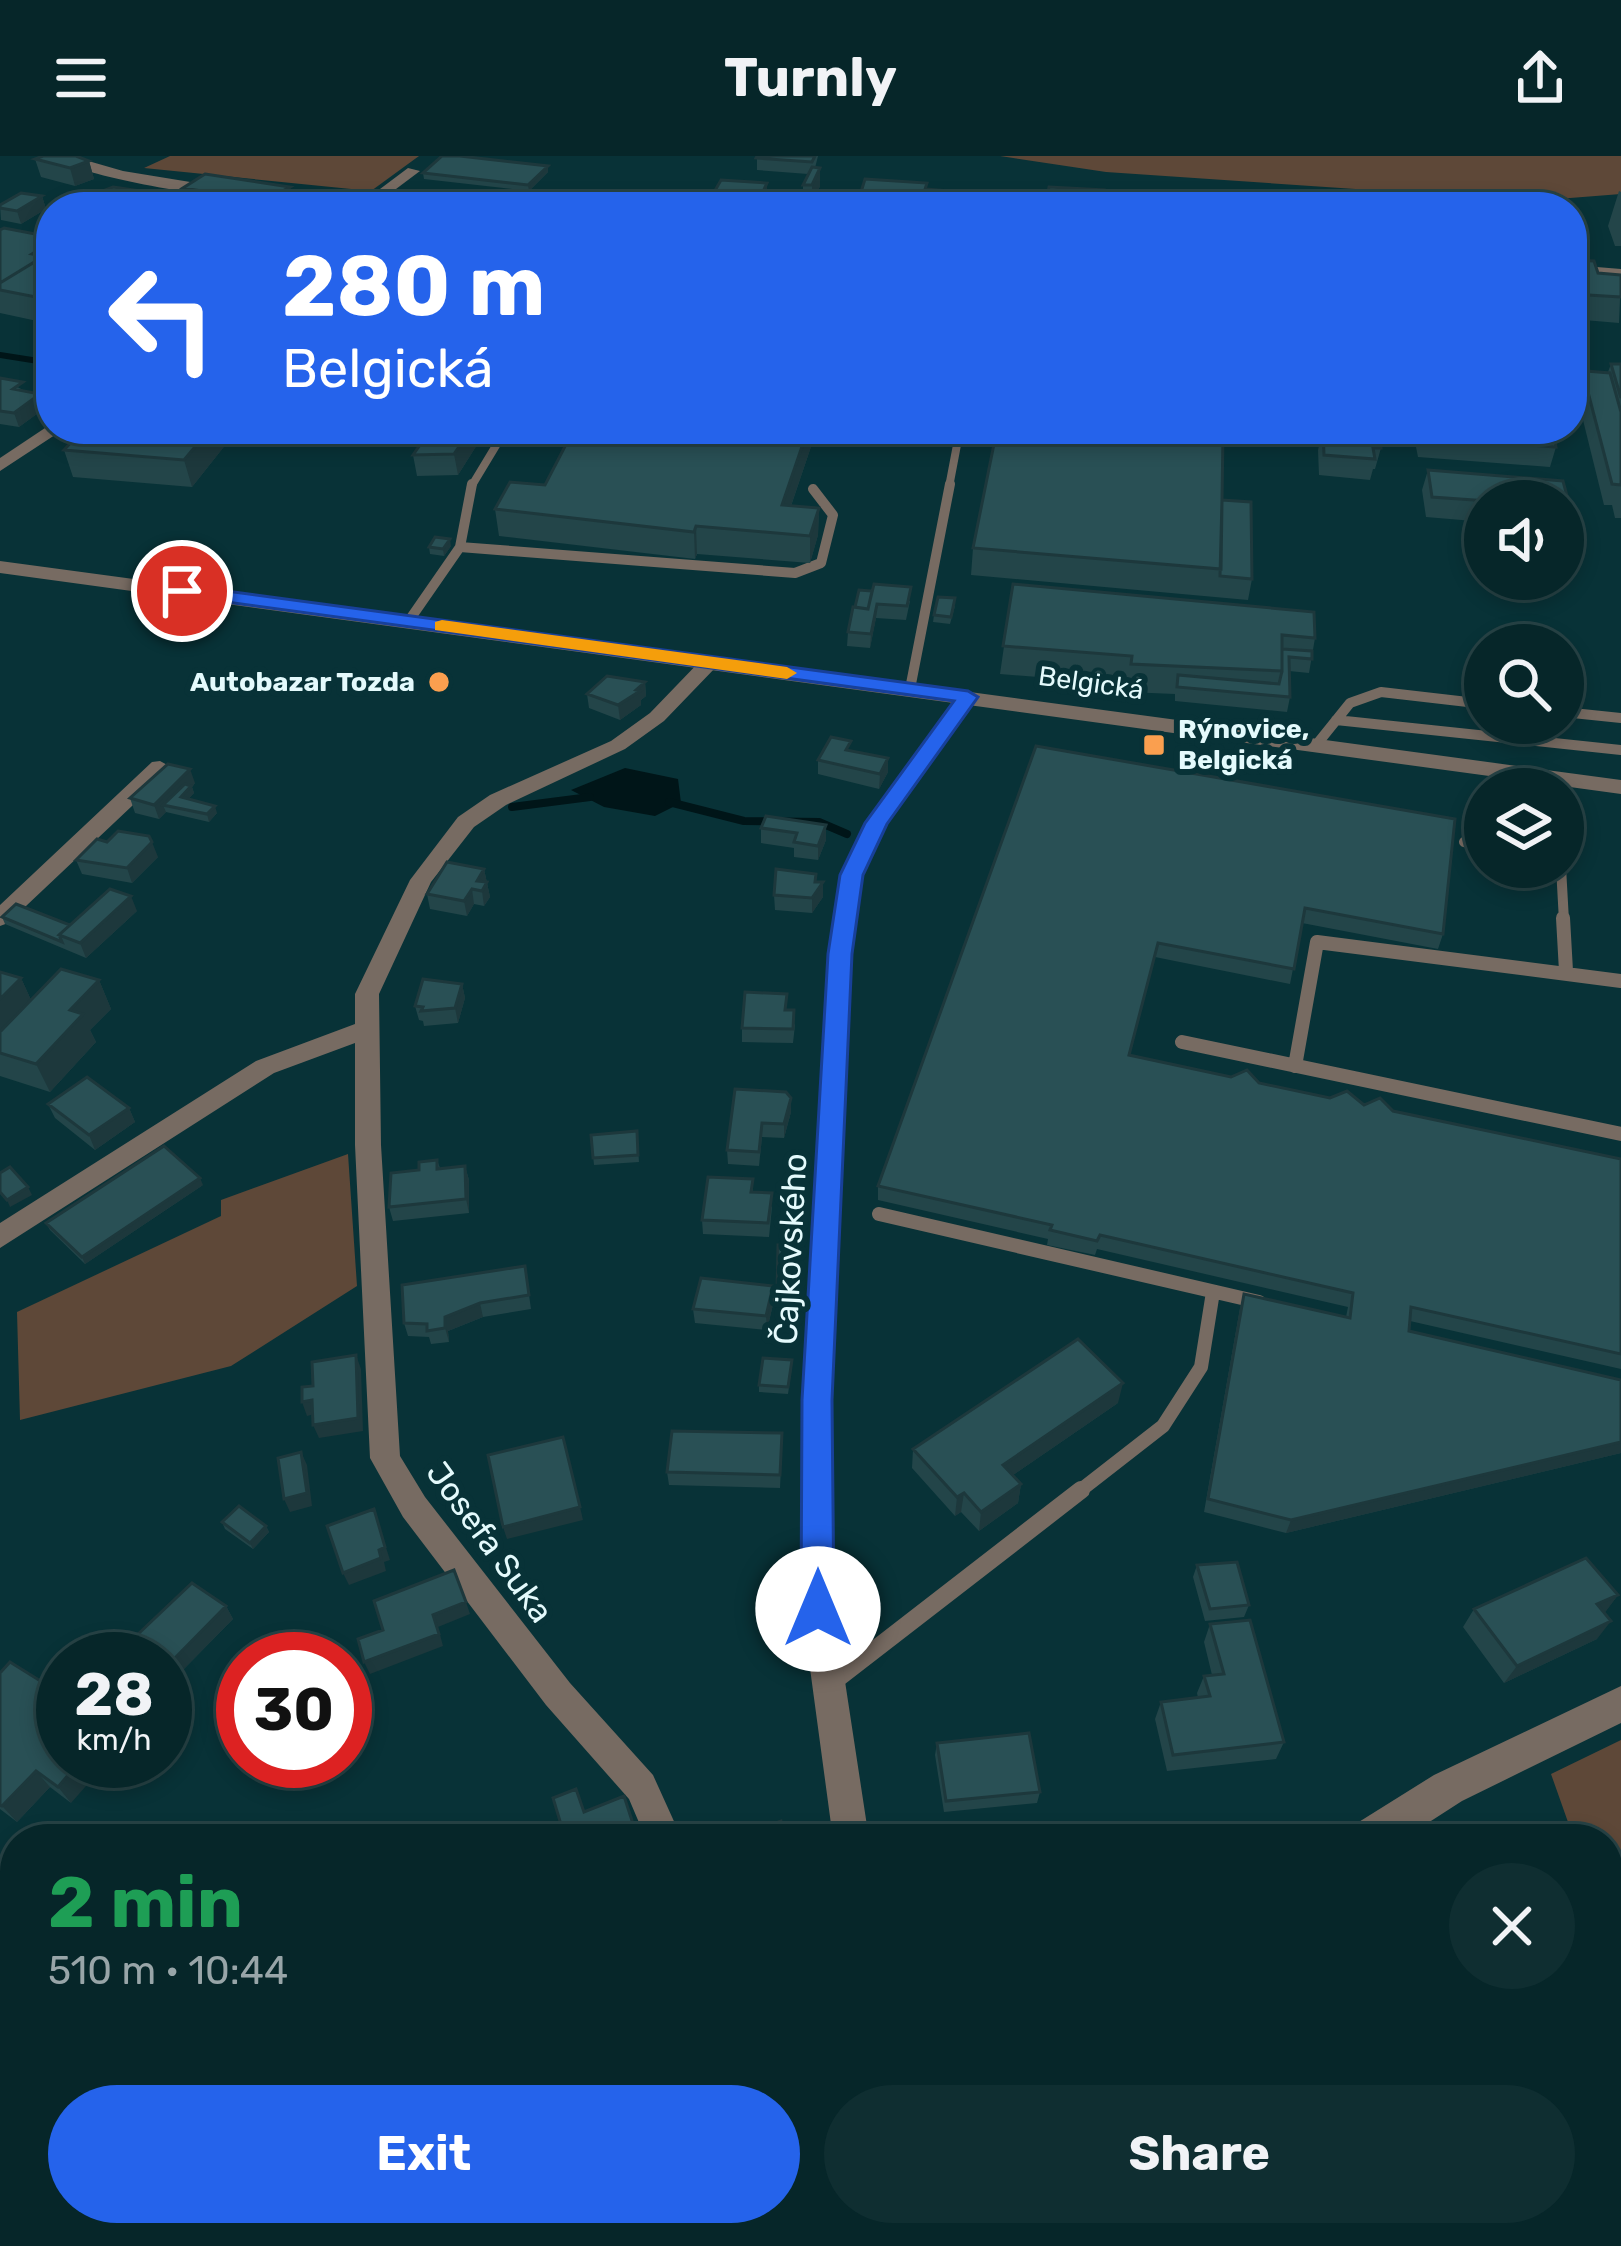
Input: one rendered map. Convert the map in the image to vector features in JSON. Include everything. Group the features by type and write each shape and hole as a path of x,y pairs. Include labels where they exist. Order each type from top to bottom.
{"street":[{"path":"57,156 121,175 236,192"},
{"path":"384,192 413,171"},
{"path":"0,466 36,440"},
{"name":"Belgická","path":"0,566 1621,787"},
{"name":"Josefa Suka","path":"657,1824 641,1787 558,1694 414,1507 385,1458 367,994 421,880 466,822 518,790 618,745 657,717 710,662"},
{"name":"Čajkovského","path":"849,1824 818,1609 817,1400 843,934 851,875 876,823 968,697"},
{"path":"0,918 160,767"},
{"path":"0,1237 265,1067 367,1029"},
{"path":"1391,1824 1448,1787 1621,1704"}],"lane":[{"path":"1587,270 1621,272"},
{"path":"408,622 460,547 472,481 496,444"},
{"path":"910,689 957,444"},
{"path":"460,547 795,573 821,562 832,515 813,489"},
{"path":"1317,744 1350,703 1381,692 1464,702"},
{"path":"1584,714 1621,718"},
{"path":"1336,721 1621,750"},
{"path":"1562,888 1566,971"},
{"path":"1295,1066 1317,942 1417,959 1467,958 1621,981"},
{"path":"1182,1042 1621,1134"},
{"path":"879,1214 1281,1307"},
{"path":"829,1685 1163,1426 1201,1367 1213,1292"}],"shaded area":[{"path":"170,156 419,156 371,191 144,168"},
{"path":"1000,156 1621,156 1621,194 1400,192 1106,172"},
{"path":"625,768 678,779 681,803 655,816 604,807 571,790"},
{"path":"348,1154 357,1286 231,1366 20,1420 17,1312 221,1216 221,1200"},
{"path":"1621,1740 1621,1824 1569,1824 1551,1774"}],"building":[{"path":"442,156 548,166 528,185 423,173"},
{"path":"757,156 815,156 812,162"},
{"path":"35,159 89,161 70,168"},
{"path":"812,167 820,168 812,185 803,185"},
{"path":"205,174 290,187 280,192 183,188"},
{"path":"865,179 927,183 924,192 861,192"},
{"path":"721,180 767,183 763,192 714,192"},
{"path":"113,187 147,192 100,192"},
{"path":"1049,187 1104,190 1104,192 1048,192"},
{"path":"21,193 36,195 17,211 0,205"},
{"path":"0,230 36,234 32,254 36,261 0,283"},
{"path":"36,261 36,297 0,290 0,283"},
{"path":"1587,261 1594,261 1598,273 1621,275 1621,297 1587,295"},
{"path":"1611,364 1621,364 1621,398"},
{"path":"1587,371 1610,373 1621,412 1621,485 1612,484"},
{"path":"0,378 23,382 13,389 36,393 14,413 0,411"},
{"path":"69,444 197,444 184,460 64,450"},
{"path":"421,444 461,444 454,454 413,455"},
{"path":"566,444 803,444 782,505 819,508 810,536 696,526 694,532 495,509 510,482 545,485"},
{"path":"994,444 1223,444 1221,569 973,548"},
{"path":"1324,444 1380,444 1381,448 1373,448 1375,459 1324,455"},
{"path":"1428,470 1551,480 1464,480 1464,499 1432,497"},
{"path":"1222,500 1251,502 1252,579 1220,576"},
{"path":"435,537 450,539 443,549 429,547"},
{"path":"874,584 911,587 907,606 877,604 871,634 848,632 853,607 868,609"},
{"path":"1013,584 1314,612 1315,638 1282,635 1282,671 1131,664 1132,656 1003,646"},
{"path":"859,590 872,591 868,609 855,607"},
{"path":"938,597 955,598 951,617 934,615"},
{"path":"1282,649 1312,651 1312,659 1289,657 1290,697 1177,687 1178,675 1279,684"},
{"path":"607,676 645,682 636,690 640,691 618,705 587,694"},
{"path":"831,737 851,741 846,750 888,758 880,774 818,760"},
{"path":"1036,746 1455,819 1443,934 1305,908 1294,969 1158,943 1129,1055 1231,1077 1247,1070 1259,1083 1330,1098 1347,1091 1364,1105 1380,1098 1393,1111 1621,1159 1621,1354 1411,1307 1409,1331 1621,1380 1621,1442 1291,1520 1208,1499 1244,1294 1350,1318 1353,1293 1100,1235 1097,1241 1050,1230 1052,1225 878,1186"},
{"path":"168,764 190,769 154,805 130,798"},
{"path":"185,784 191,786 181,797 215,806 207,814 163,805"},
{"path":"766,816 826,825 818,846 794,842 797,833 761,828"},
{"path":"118,831 149,836 152,842 127,868 76,860 97,839 107,842"},
{"path":"447,862 484,869 477,881 487,882 482,891 472,889 464,901 427,894"},
{"path":"776,869 816,874 815,882 823,882 812,898 774,895"},
{"path":"110,889 131,896 80,943 59,935"},
{"path":"16,904 70,925 59,935 62,942 2,917"},
{"path":"61,969 99,980 70,1010 83,1014 36,1064 0,1053 0,1032"},
{"path":"0,972 21,978 0,999"},
{"path":"423,979 462,984 455,1008 421,1011 423,1007 415,1006"},
{"path":"745,992 787,994 785,1010 794,1010 793,1029 742,1028"},
{"path":"87,1077 129,1108 89,1135 48,1104"},
{"path":"735,1089 786,1092 791,1098 784,1124 762,1123 759,1152 727,1150"},
{"path":"637,1131 638,1155 593,1158 591,1135"},
{"path":"164,1146 200,1178 82,1257 46,1223"},
{"path":"437,1160 437,1169 465,1166 466,1199 389,1207 391,1173 419,1170 419,1162"},
{"path":"10,1167 28,1187 7,1200 0,1192 0,1173"},
{"path":"708,1177 753,1179 751,1192 772,1193 768,1223 702,1220"},
{"path":"801,1244 797,1292 777,1292 778,1245"},
{"path":"525,1266 529,1295 480,1303 445,1317 445,1328 427,1331 427,1324 404,1323 402,1285"},
{"path":"701,1278 773,1286 766,1316 693,1309"},
{"path":"1078,1339 1123,1383 1003,1465 1021,1484 981,1512 964,1493 957,1497 913,1449"},
{"path":"356,1355 358,1418 313,1425 312,1400 302,1402 302,1387 313,1386 312,1362"},
{"path":"763,1358 792,1360 788,1387 759,1385"},
{"path":"672,1431 782,1433 780,1475 667,1472"},
{"path":"563,1437 580,1507 503,1527 488,1455"},
{"path":"301,1452 307,1493 284,1499 278,1458"},
{"path":"239,1506 266,1526 250,1543 222,1522"},
{"path":"374,1509 385,1547 379,1550 381,1558 343,1573 327,1526"},
{"path":"1586,1558 1618,1595 1597,1604 1611,1621 1517,1666 1474,1609"},
{"path":"1237,1562 1249,1605 1210,1609 1197,1565"},
{"path":"454,1570 466,1602 433,1615 439,1634 372,1659 372,1634 383,1630 374,1601"},
{"path":"192,1583 226,1606 192,1641 192,1632 140,1632"},
{"path":"1250,1620 1284,1742 1173,1755 1161,1702 1210,1696 1204,1676 1224,1674 1210,1624"},
{"path":"10,1662 36,1678 36,1771 2,1806 0,1805 0,1673"},
{"path":"1029,1733 1040,1792 946,1801 937,1743"},
{"path":"576,1789 584,1812 624,1796 633,1824 552,1824 560,1821 553,1798"}],"waterway":[{"path":"0,355 36,361"},
{"path":"512,807 590,797"},
{"path":"669,802 744,821 819,822 847,834"}],"slow traffic":[{"path":"442,626 787,673"}],"place":[{"name":"Autobazar Tozda","path":"439,682"},
{"name":"Rýnovice, Belgická","path":"1154,745"}],"route":[{"path":"182,591 968,697 876,823 851,875 840,954 817,1400 818,1609"}]}
